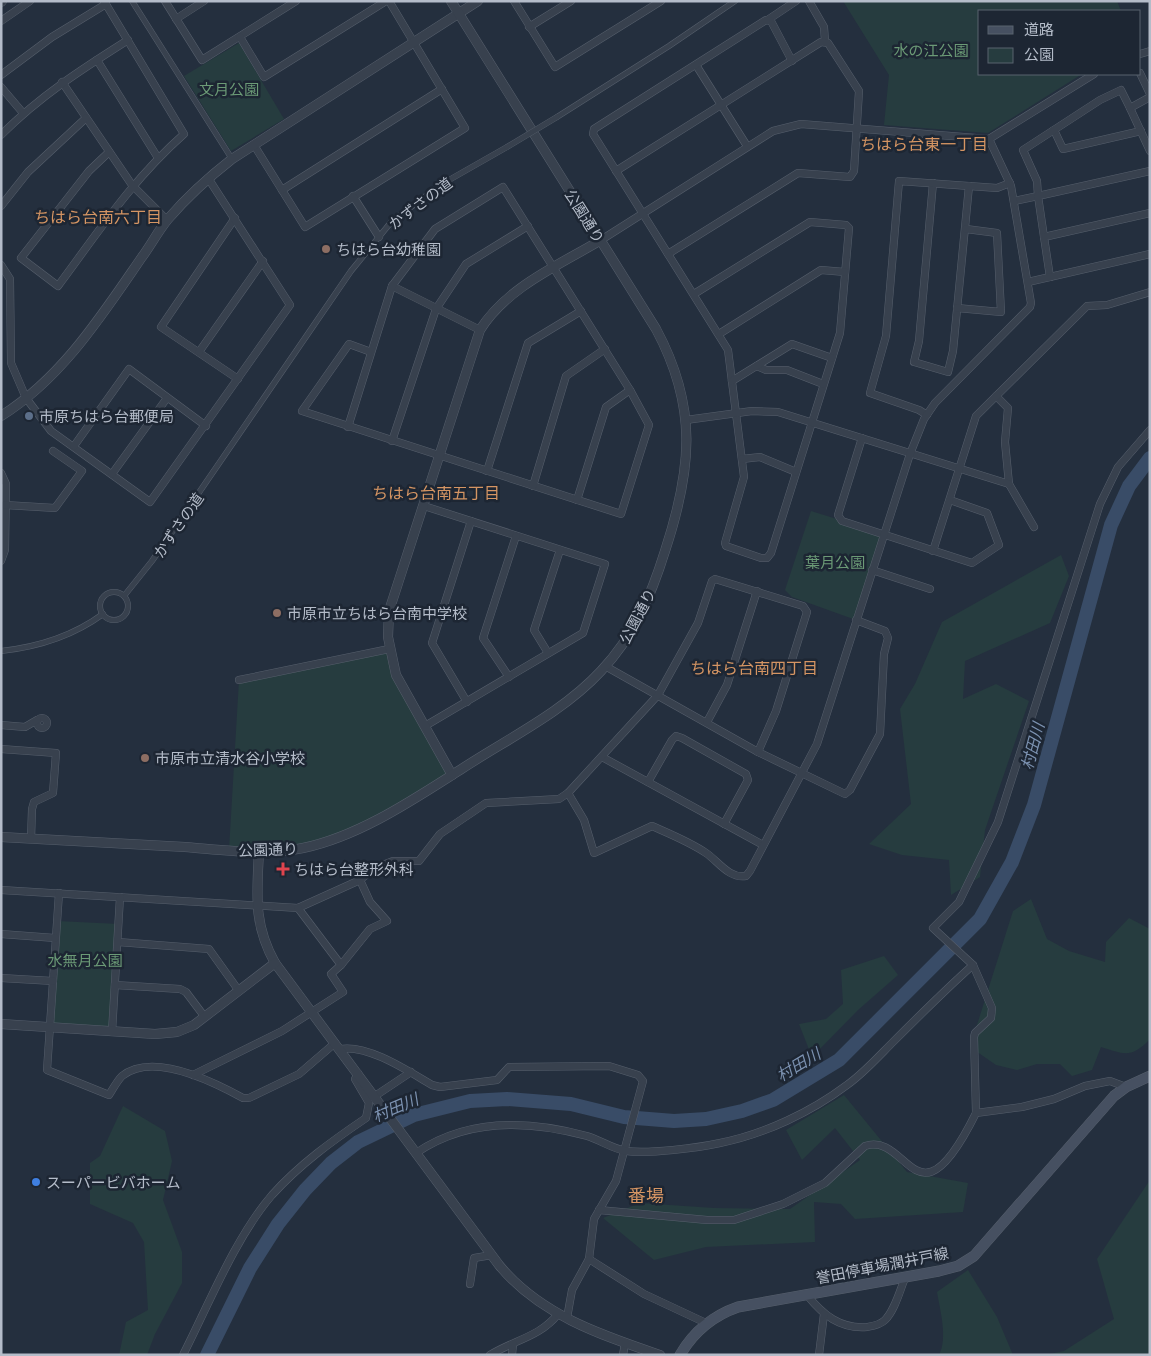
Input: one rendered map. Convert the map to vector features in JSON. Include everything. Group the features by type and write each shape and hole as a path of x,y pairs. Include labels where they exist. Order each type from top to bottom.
{"main road":[{"name":"誉田停車場潤井戸線","path":"680,1355 692,1335 706,1323 738,1307 905,1278 958,1266 974,1256 1098,1114 1126,1087 1150,1076"}],"street":[{"path":"1,21 30,1"},
{"path":"132,1 232,159"},
{"path":"165,1 202,60 296,1"},
{"path":"176,19 204,1"},
{"path":"240,37 264,77 387,1 414,42 465,128 305,227 254,145"},
{"name":"公園通り","path":"1,837 259,851 302,848 328,841 383,816 452,775 564,703 605,666 633,630 657,576 679,508 684,485 687,447 686,420 678,382 664,344 451,1"},
{"path":"1,416 26,398 58,370 99,317 167,220 208,178 232,159 478,1"},
{"path":"514,1 555,67 661,1"},
{"path":"530,27 571,1"},
{"name":"かずさの道","path":"124,596 152,561 310,334 332,298 392,221 442,184 557,117 669,46 735,1"},
{"path":"694,294 810,222 846,225 849,228 840,333 771,553 767,558 761,558 726,546 725,543 744,476 728,350 593,134 594,129 796,1"},
{"path":"668,254 798,173 850,177 854,171 858,90 825,42 824,27 809,1"},
{"path":"1,75 52,37 105,3 184,134 132,185 58,286 20,258 89,171 109,152"},
{"path":"769,19 792,61"},
{"path":"1,135 23,113 62,82 128,40"},
{"path":"616,171 825,42"},
{"path":"97,60 158,158"},
{"path":"696,64 747,146"},
{"path":"452,775 396,675 389,649 389,611 480,330 488,318 508,298 553,268 601,240 642,212 773,131 801,124 990,139 1092,75"},
{"path":"1130,108 1150,96 1141,75"},
{"path":"62,82 132,185 167,220"},
{"path":"1,87 23,113"},
{"path":"282,190 442,89"},
{"path":"1050,277 1037,181 1023,150 1100,100 1120,90 1150,151"},
{"path":"1,206 33,166 86,118"},
{"path":"1054,130 1062,149 1141,131"},
{"path":"568,793 584,820 594,853 652,826 706,852 729,873 741,877 746,876 817,744 910,454 927,415 946,391 1032,303 1010,183 990,139"},
{"path":"1014,201 1150,171"},
{"path":"1,265 10,279 11,363 26,398 51,431 150,502 206,426 290,305 208,178"},
{"path":"927,415 919,410 870,393 886,336 899,181 998,188 1010,183"},
{"path":"933,183 920,341 914,362 948,372 966,230 969,186"},
{"path":"348,427 392,286 435,229 503,187 605,349 649,425 621,514 348,427 302,411 350,344 371,352"},
{"path":"353,196 379,237"},
{"path":"1044,236 1150,213"},
{"path":"235,218 161,327 238,379"},
{"path":"392,441 436,309 466,264 528,226"},
{"path":"957,308 1001,312 997,233 966,230"},
{"path":"1028,282 1150,254"},
{"path":"199,352 262,261"},
{"path":"719,334 821,270 845,272"},
{"path":"392,286 480,330"},
{"path":"933,551 976,416 1087,306 1107,305 1150,292"},
{"path":"487,471 528,343 581,312"},
{"path":"732,381 792,344 832,358"},
{"path":"533,486 566,376 605,349"},
{"path":"757,366 766,370 787,370 823,384"},
{"path":"74,446 129,369 206,426"},
{"path":"577,500 606,407 630,390"},
{"path":"996,396 1008,408 1005,442 1009,484 1034,527"},
{"path":"112,474 167,398"},
{"path":"686,420 736,413 778,412 959,470 1009,484"},
{"path":"599,1210 707,1220 734,1220 783,1204 825,1183 865,1146 870,1144 884,1146 917,1171 933,1172 940,1168 956,1149 976,1113 974,1037 991,1018 992,1008 973,965 933,928 959,902 992,838 1100,504 1118,467 1150,430"},
{"path":"862,438 838,515 842,521 972,563 999,544 987,513 950,500"},
{"path":"5,505 55,508 82,470 53,451"},
{"path":"742,459 760,458 796,472"},
{"path":"1,473 6,484 4,550 1,561"},
{"path":"424,506 605,564 583,633 425,726"},
{"path":"467,702 432,642 471,521"},
{"path":"509,677 483,638 516,536"},
{"path":"548,653 534,630 560,550"},
{"path":"872,570 930,589"},
{"path":"1,890 257,904 298,908 360,880 375,868 393,862 419,861 440,834 486,803 559,799 568,793 658,695 698,623 712,580 720,579 803,606 807,612 776,711 758,752"},
{"path":"707,722 728,686 757,591"},
{"path":"114,592 124,596 128,606 124,616 114,620 103,614 100,606 104,596 114,592"},
{"path":"1,650 28,648 56,640 103,614"},
{"path":"605,666 758,752 845,794 850,790 880,734 884,654 888,634 856,620"},
{"path":"239,680 389,649"},
{"path":"1,725 25,727 37,720"},
{"path":"648,782 672,740 676,736 682,738 746,774 748,780 724,824"},
{"path":"1,749 56,753 54,790 46,798 34,802 31,838"},
{"path":"602,757 763,845"},
{"path":"259,851 257,904 263,939 275,963 312,1010 492,1255 508,1275 530,1296 558,1314 624,1343 660,1355"},
{"path":"193,1075 282,1031 312,1010 343,992 331,974 341,965 370,929 387,921 370,902 360,880"},
{"path":"59,893 47,1070 108,1095 124,1075 149,1066 163,1067 210,1080 243,1098 249,1098 298,1074 338,1046 368,1051 411,1072 432,1085 440,1087 497,1080 509,1067 609,1066 638,1075 643,1081 625,1151 616,1181 594,1219 589,1259 572,1290 567,1318"},
{"path":"112,1032 120,897"},
{"path":"298,908 341,965"},
{"path":"1,934 56,938"},
{"path":"118,942 209,949 239,991"},
{"path":"1,1024 168,1034 189,1027 275,963"},
{"path":"416,1153 432,1142 458,1132 502,1124 538,1125 565,1130 625,1151 657,1150 720,1143 751,1135 794,1116 848,1085 973,965"},
{"path":"1,978 53,981"},
{"path":"115,985 180,989 186,992 204,1016"},
{"path":"375,1096 411,1072"},
{"path":"183,1355 242,1240 272,1196 321,1148 366,1118 369,1102 355,1079 358,1073"},
{"path":"976,1113 1022,1108 1054,1099 1085,1086 1110,1081 1126,1087"},
{"path":"470,1284 474,1258 492,1255"},
{"path":"589,1259 644,1294 706,1323"},
{"path":"808,1295 824,1314 849,1326 860,1327 878,1324 885,1321 905,1278"},
{"path":"490,1355 534,1335 551,1323 558,1314"},
{"path":"819,1355 824,1314"},
{"path":"623,1355 624,1343"},
{"path":"512,1355 513,1344"}],"green space":[{"name":"水の江公園","path":"843,1 1117,1 1121,10 978,10 978,75 1080,75 988,133 884,125 889,75"},
{"name":"文月公園","path":"239,43 284,119 231,151 184,76"},
{"name":"葉月公園","path":"811,511 885,534 856,620 792,597 785,590"},
{"path":"1061,555 1069,576 1050,623 965,661 963,699 996,684 1029,701 985,830 980,877 951,895 949,860 902,855 869,844 911,804 900,709 915,684 942,622"},
{"path":"389,649 396,675 452,775 383,816 303,848 229,850 239,680"},
{"path":"1031,899 1047,939 1069,951 1105,962 1106,942 1129,918 1150,929 1150,1039 1138,1050 1122,1053 1101,1047 1092,1070 1072,1076 1060,1064 1037,1064 1017,1070 996,1065 970,1047 1013,911"},
{"name":"水無月公園","path":"57,921 119,924 112,1032 51,1027"},
{"path":"884,956 898,975 858,1010 812,1057 799,1024 826,1019 843,1004 841,970"},
{"path":"844,1095 907,1172 968,1183 963,1212 855,1219 841,1204 814,1202 815,1242 706,1247 654,1260 603,1218 640,1203 714,1208 790,1209 860,1160 835,1128 802,1160 786,1130"},
{"path":"123,1106 165,1131 172,1161 163,1200 182,1252 182,1283 155,1334 147,1355 119,1355 126,1322 148,1310 144,1242 133,1223 90,1204 90,1163 100,1156"},
{"path":"1150,1180 1150,1355 1045,1355 1064,1351 1114,1319 1097,1259"},
{"path":"968,1270 997,1317 1013,1355 939,1355 942,1348 943,1332 937,1292"}],"waterway":[{"name":"村田川","path":"207,1355 250,1268 278,1224 305,1190 331,1163 358,1142 414,1115 470,1101 507,1099 571,1104 624,1117 674,1121 706,1119 742,1111 773,1100 839,1060 980,919 1012,862 1034,805 1111,525 1129,486 1150,458"}],"place":[{"name":"ちはら台幼稚園","path":"326,249"},
{"name":"市原ちはら台郵便局","path":"29,416"},
{"name":"市原市立ちはら台南中学校","path":"277,613"},
{"name":"市原市立清水谷小学校","path":"145,758"},
{"name":"ちはら台整形外科","path":"283,869"},
{"name":"スーパービバホーム","path":"36,1182"}],"district":[{"name":"ちはら台東一丁目","path":"924,143"},
{"name":"ちはら台南六丁目","path":"98,216"},
{"name":"ちはら台南五丁目","path":"436,492"},
{"name":"ちはら台南四丁目","path":"754,667"},
{"name":"番場","path":"646,1195"}]}
